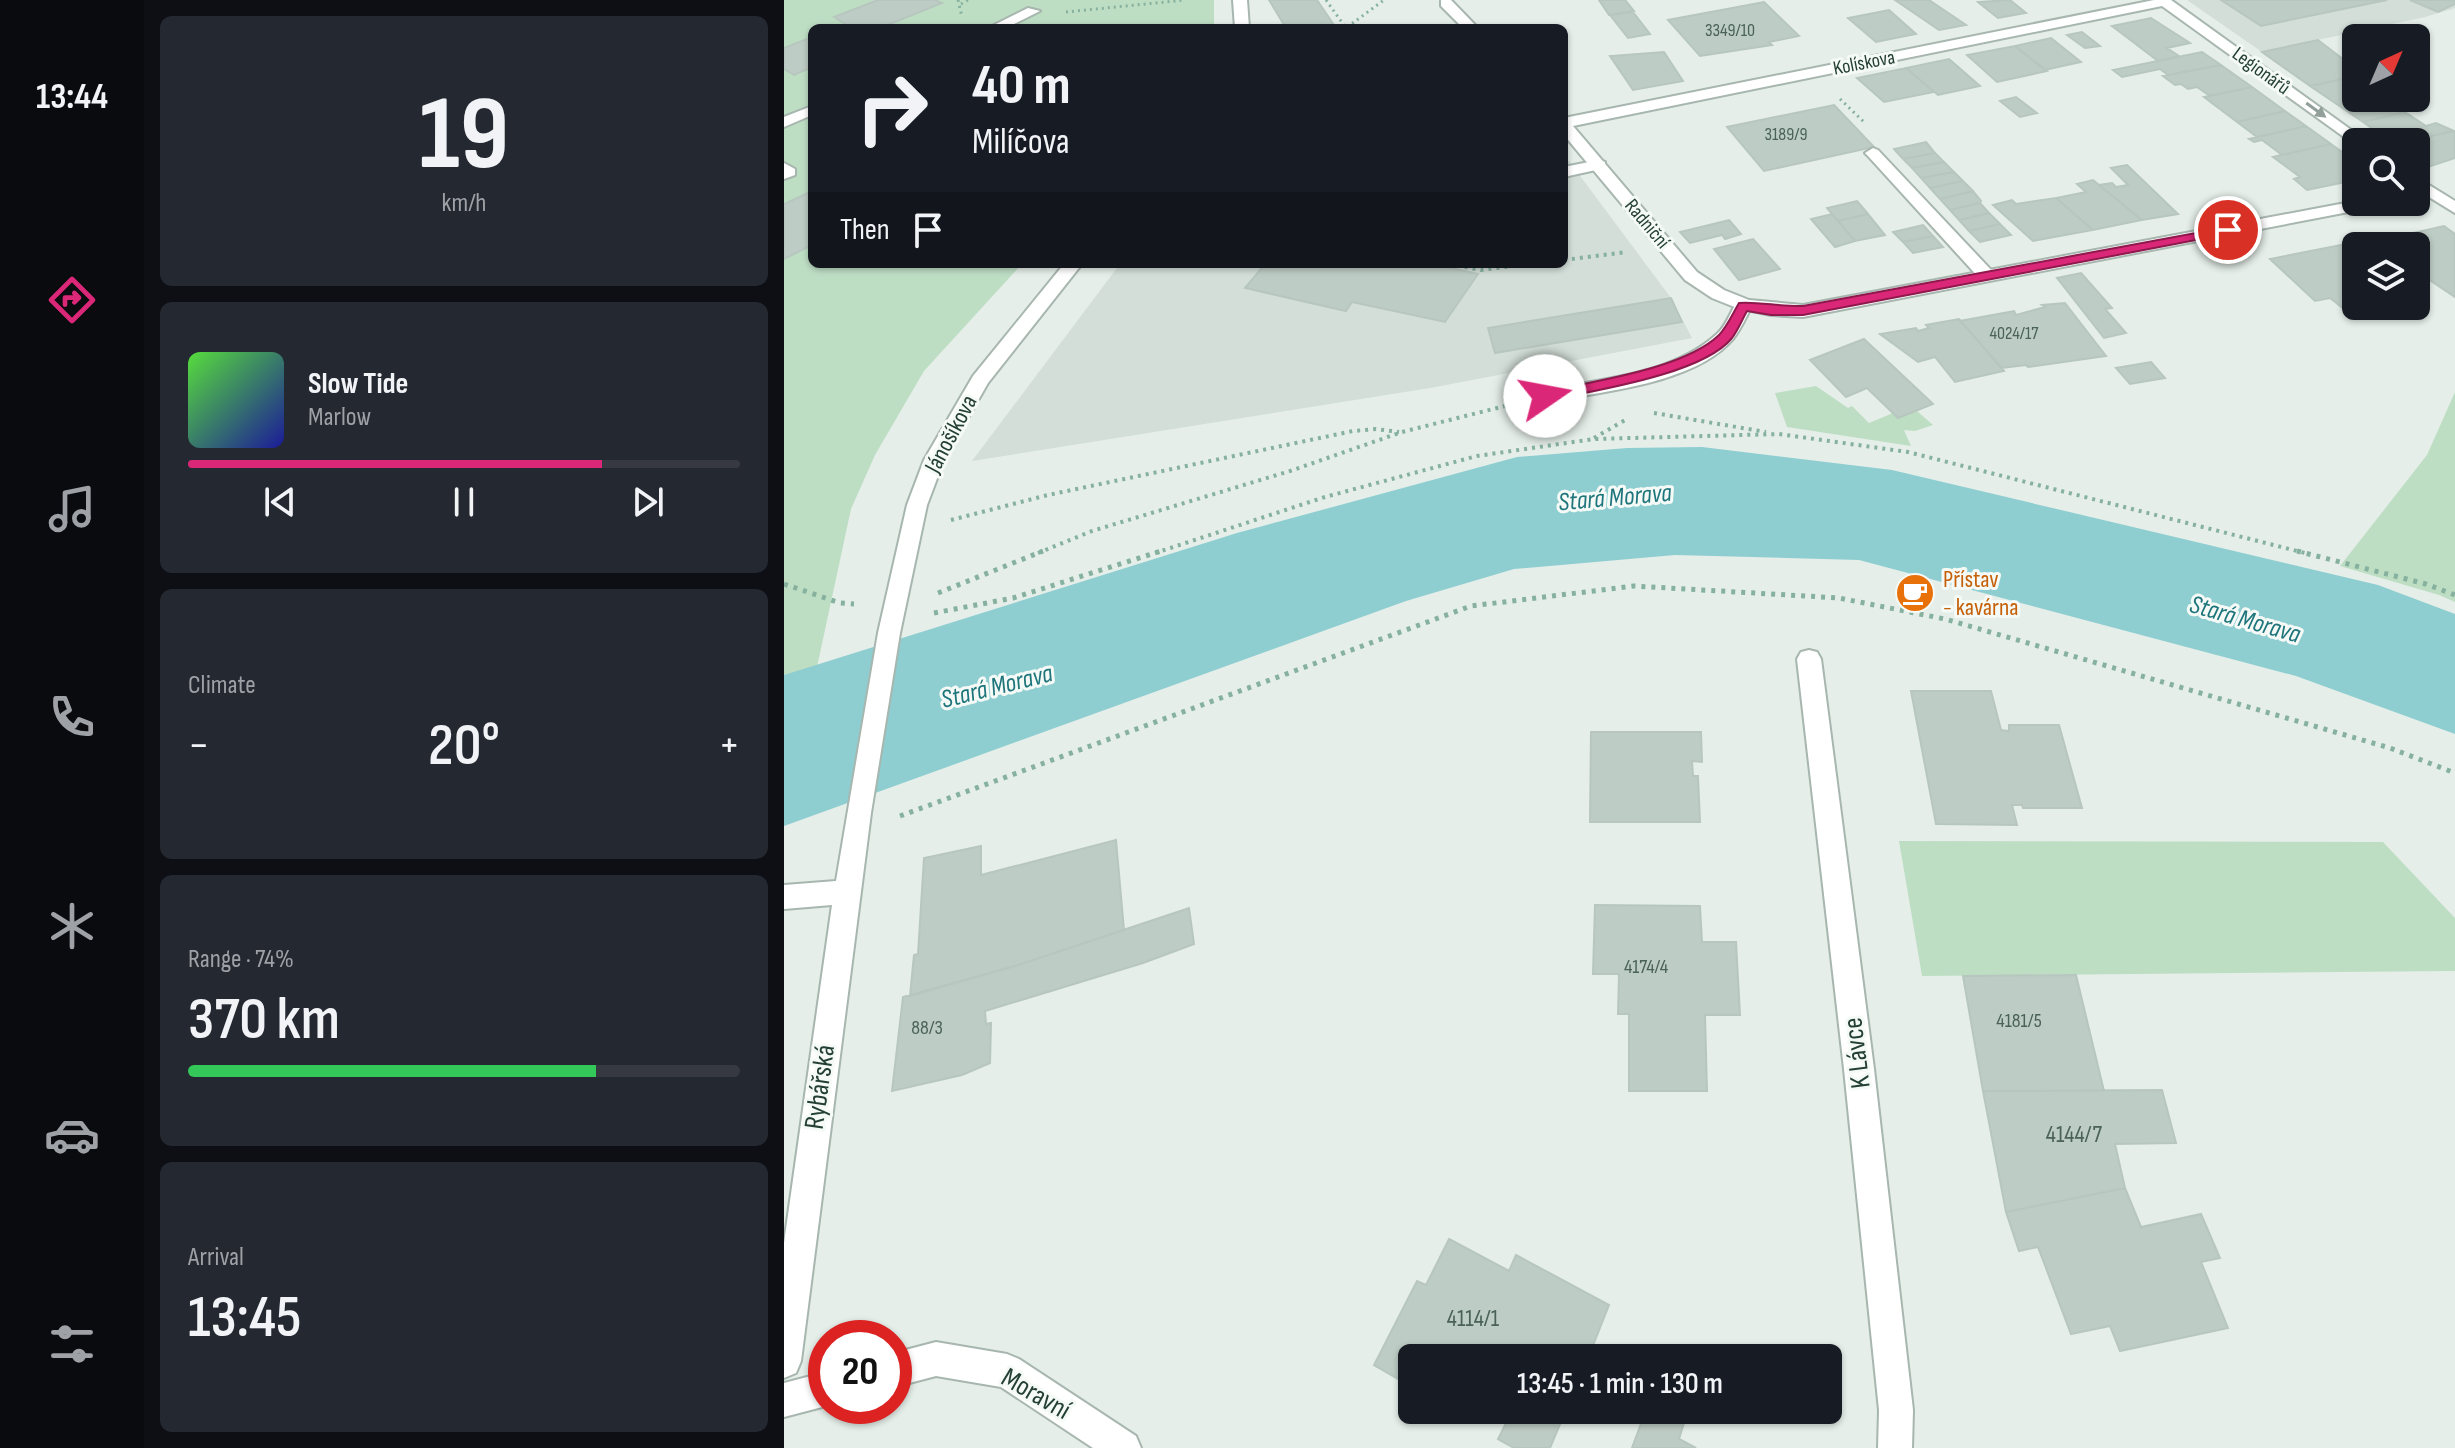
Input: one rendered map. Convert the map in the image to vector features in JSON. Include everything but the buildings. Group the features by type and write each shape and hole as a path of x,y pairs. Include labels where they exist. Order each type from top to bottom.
{"street":[{"path":"1240,0 1242,24"},
{"name":"Kolískova","path":"1568,123 2163,1"},
{"name":"Legionářů","path":"2163,1 2342,129"},
{"path":"1446,3 1467,24"},
{"path":"1004,24 1033,11"},
{"path":"784,122 808,112"},
{"name":"Radniční","path":"1568,129 1691,276 1716,295 1743,306 1771,311 1803,311 2342,209"},
{"path":"1873,153 1987,276"},
{"path":"1568,171 1599,165"},
{"path":"784,168 789,172 784,174"},
{"path":"2430,192 2455,184"},
{"path":"2430,197 2455,208"},
{"name":"Jánošíkova","path":"857,823 889,633 917,505 934,460 980,380 1070,268"},
{"path":"1545,396 1650,373 1699,355 1726,337 1743,306"},
{"name":"K Lávce","path":"1809,659 1861,1084 1896,1410 1895,1448"},
{"name":"Rybářská","path":"784,1361 857,823"},
{"path":"784,897 846,892"},
{"name":"Moravní","path":"912,1365 936,1359 1007,1371 1124,1448"},
{"path":"784,1400 808,1394"}],"path":[{"path":"966,24 960,2 968,0"},
{"path":"1123,0 1125,6"},
{"path":"1033,11 1055,14 1185,0"},
{"path":"1326,0 1343,24"},
{"path":"1351,24 1384,0"},
{"path":"1568,260 1636,251"},
{"path":"1470,268 1497,268"},
{"path":"1578,389 1595,399 1642,411 1908,452 2426,584 2455,595"},
{"path":"933,595 1092,531 1276,475 1402,432 1545,396"},
{"path":"945,522 1035,497 1342,433 1376,429 1402,432"},
{"path":"952,610 1054,586 1325,497 1477,456 1594,439 1779,434"},
{"path":"784,584 840,603 854,604"},
{"path":"857,823 1471,606 1634,586 1839,598 1945,619 2390,748 2455,773"}],"shaded area":[{"path":"2187,0 2455,0 2455,8 2425,17 2392,24 2342,24 2342,35 2262,52"},
{"path":"1568,161 1671,298 1692,338 1430,388 972,461 1117,268 1568,268"}],"green space":[{"path":"784,0 1214,0 1214,24 808,24 808,268 1018,268 924,371 875,455 851,509 817,667 784,675"},
{"path":"1816,386 1848,408 1852,406 1869,423 1893,413 1899,418 1917,411 1933,425 1915,431 1904,430 1911,446 1787,427 1775,393"},
{"path":"2455,392 2455,602 2340,566 2427,455"},
{"path":"1899,841 2383,842 2455,918 2455,971 1922,976"}],"water":[{"name":"Stará Morava","path":"1702,447 1892,470 2378,585 2455,614 2455,734 2296,676 1859,560 1675,555 1514,569 1406,601 784,826 784,675 1237,533 1517,457 1627,448"}],"place":[{"name":"Přístav - kavárna","path":"1915,593"}],"route":[{"path":"1545,396 1650,373 1699,355 1726,337 1743,306 1771,311 1803,311 2228,230"}]}
